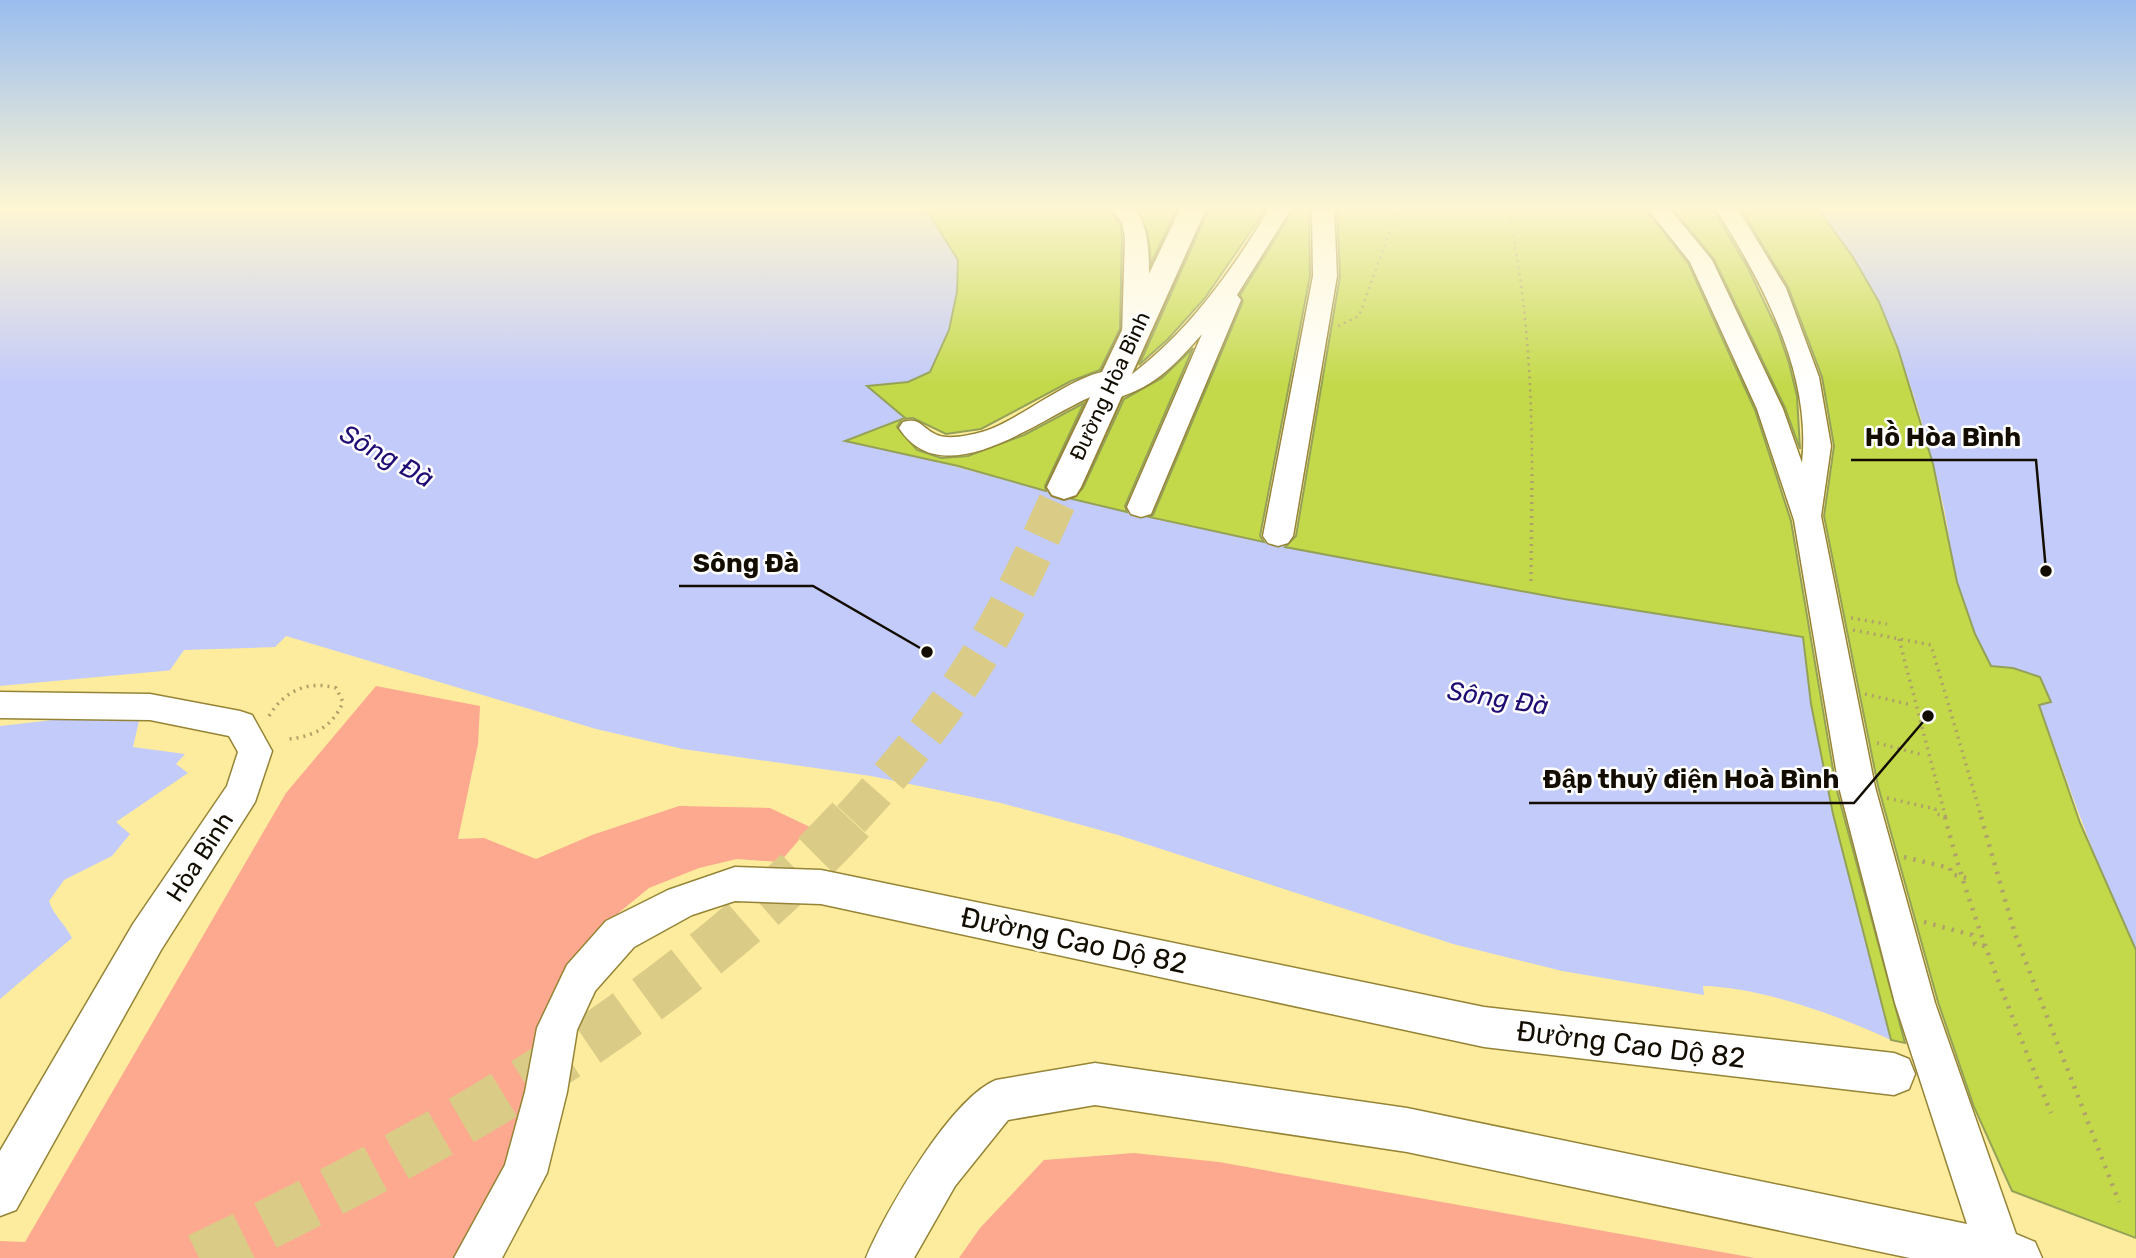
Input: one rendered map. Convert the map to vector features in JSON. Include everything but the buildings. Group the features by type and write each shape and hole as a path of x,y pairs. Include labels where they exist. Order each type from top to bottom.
{"main road":[{"name":"Đường Hòa Bình","path":"1063,487 1166,268"}],"street":[{"path":"1134,335 1135,268"},
{"path":"1141,507 1244,268"},
{"path":"1278,536 1325,268"},
{"path":"1703,268 1770,409 1808,520 1858,791 1915,1003 2009,1255"},
{"path":"1761,268 1772,286 1801,359 1817,439 1808,520"},
{"path":"912,428 928,443 953,446 992,439 1073,394 1111,385 1133,385 1163,363 1237,280"},
{"path":"0,705 150,707 254,720"},
{"name":"Hòa Bình","path":"0,1194 147,937 243,791 255,751 254,720"},
{"name":"Đường Cao Dộ 82","path":"477,1258 525,1173 546,1092 557,1028 581,978 620,934 681,902 735,884 821,887 1484,1027 1894,1074"},
{"path":"889,1258 939,1170 996,1101 1095,1084 1407,1130 2009,1255"}],"path":[{"path":"1316,330 1345,324 1359,316 1377,268"},
{"path":"1521,268 1531,432 1531,582"},
{"path":"1874,622 1887,624"},
{"path":"1868,633 1931,645 2014,934 2119,1202"},
{"path":"1899,639 1958,867 1998,982 2051,1113"},
{"path":"254,720 282,698 305,686 328,685 342,694 343,702 334,720 312,735 288,739"},
{"path":"1839,688 1909,704"},
{"path":"1848,735 1923,755"},
{"path":"1858,791 1935,809 1936,814 1949,817"},
{"path":"1874,849 1950,868 1951,874 1966,878"},
{"path":"1892,913 1972,935 1975,944 1989,947"}],"shaded area":[{"path":"376,686 480,706 478,744 458,839 484,838 536,859 592,835 679,806 770,808 810,827 780,862 737,859 699,868 649,888 594,933 551,999 536,1048 519,1134 464,1258 0,1258 0,1241 25,1242 286,793"},
{"path":"1134,1153 1219,1162 1755,1258 959,1258 980,1228 1044,1160"}],"water":[{"path":"0,268 959,268 957,304 930,372 908,382 879,385 906,417 846,442 926,459 1124,512 1244,538 1483,584 1803,637 1828,790 1891,1040 1799,1004 1749,991 1703,986 1704,995 1562,971 1453,944 1118,835 1001,803 871,776 683,749 596,729 286,636 275,647 184,650 141,712 133,747 185,754 176,764 188,773 116,822 130,834 112,856 64,880 49,901 72,938 0,999"},
{"path":"1858,268 2136,268 2136,950 2096,859 2039,705 2051,702 2040,678 2013,668 1991,666 1971,626 1957,583 1945,514 1911,386 1882,314"}],"pier":[{"path":"174,670 144,713 143,721 79,717 0,726 0,686"}],"tunnel":[{"path":"851,819 920,740 966,677 1014,593 1064,487"},
{"path":"199,1258 376,1168 463,1120 547,1068 629,1012 708,952 782,888 851,819"}],"place":[{"name":"Hồ Hòa Bình","path":"2046,571"},
{"name":"Sông Đà","path":"927,652"},
{"name":"Đập thuỷ điện Hoà Bình","path":"1928,716"}]}
